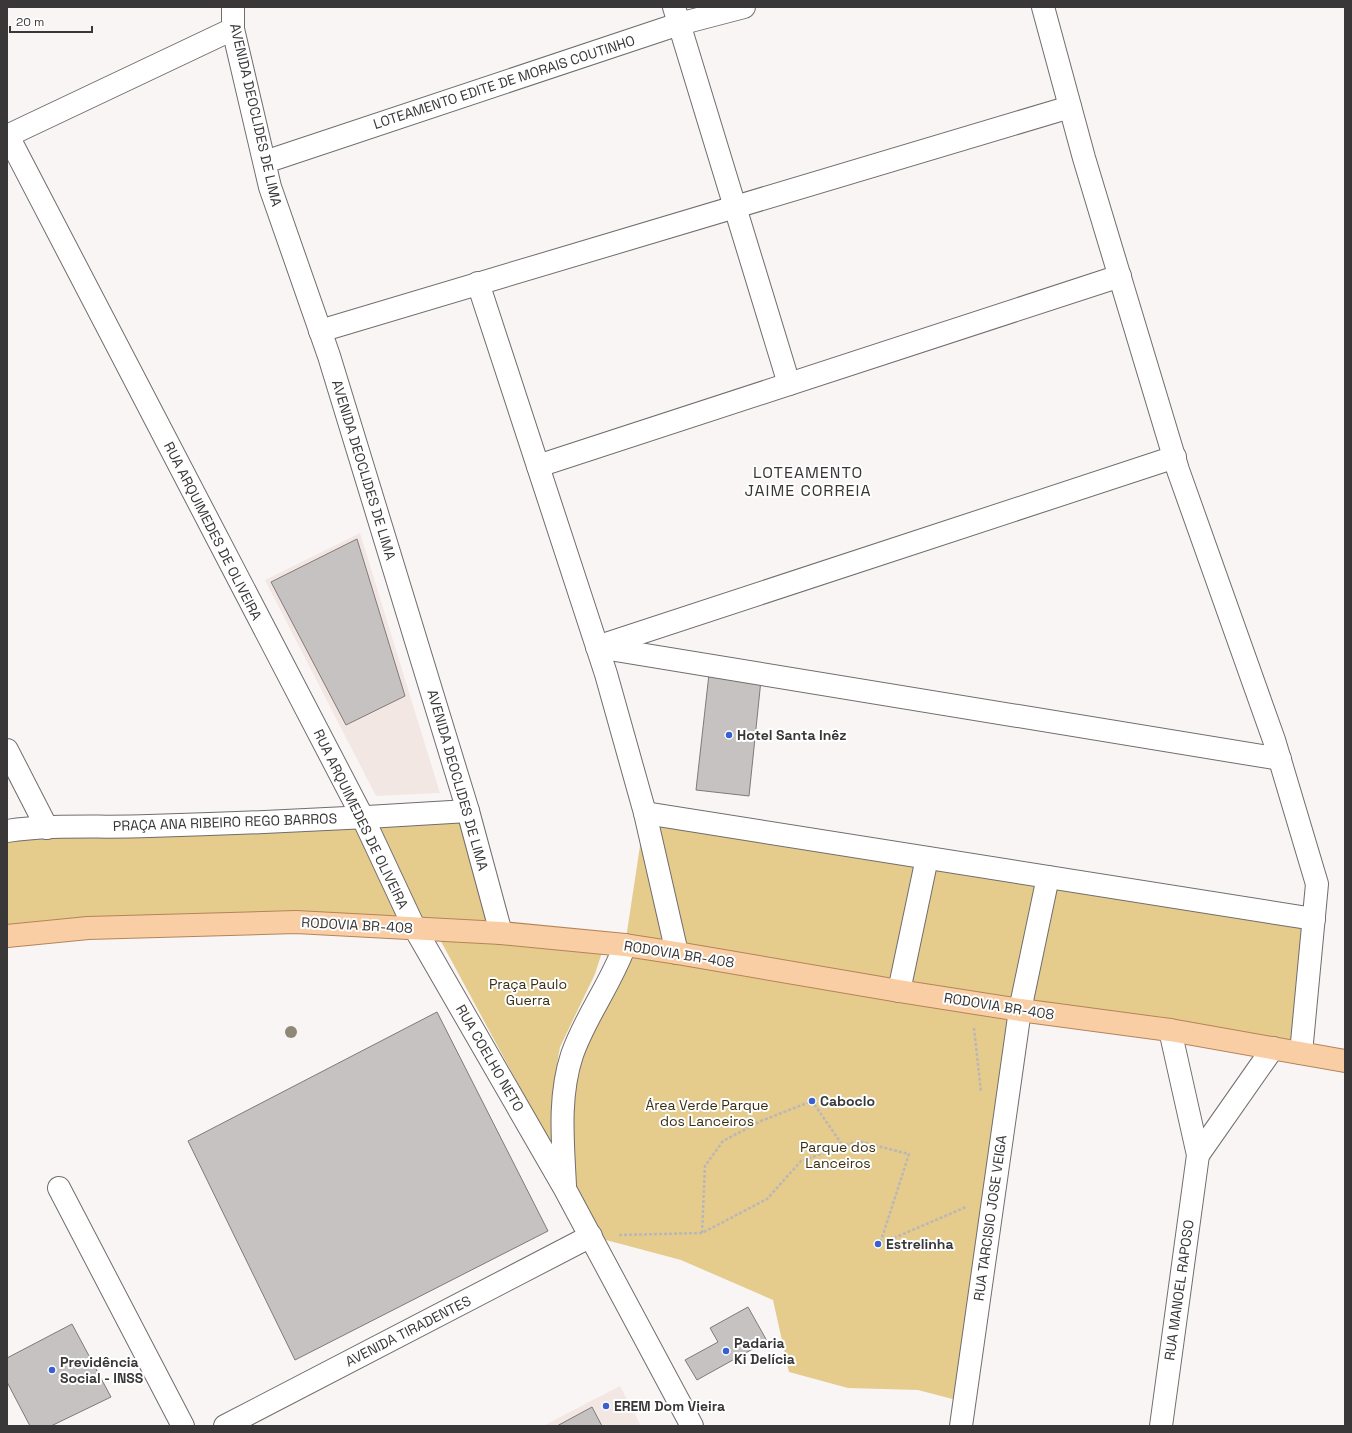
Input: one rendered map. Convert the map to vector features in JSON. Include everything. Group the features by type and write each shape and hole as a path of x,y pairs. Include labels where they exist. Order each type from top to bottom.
{"main road":[{"name":"RODOVIA BR-408","path":"7,936 88,928 296,922 414,927 501,933 625,945 1020,1010 1170,1030 1345,1061"}],"street":[{"name":"AVENIDA DEOCLIDES DE LIMA","path":"233,7 233,29 270,188 320,331 468,811 501,933"},
{"name":"LOTEAMENTO EDITE DE MORAIS COUTINHO","path":"265,162 676,16 744,7"},
{"path":"1043,7 1070,107 1175,457 1280,759 1317,884 1301,1053"},
{"path":"676,16 789,384"},
{"path":"7,136 233,29"},
{"path":"320,331 1070,107"},
{"name":"RUA ARQUIMEDES DE OLIVEIRA","path":"7,136 363,818 414,927"},
{"path":"538,466 1120,276"},
{"path":"478,283 597,647 645,813 676,953"},
{"path":"597,647 1175,457"},
{"path":"597,647 1280,759"},
{"path":"7,750 46,828"},
{"name":"PRAÇA ANA RIBEIRO REGO BARROS","path":"7,831 46,828 363,818 468,811"},
{"path":"645,813 1314,918"},
{"path":"899,991 927,858"},
{"name":"RUA TARCISIO JOSE VEIGA","path":"961,1426 1020,1010 1048,877"},
{"name":"RUA COELHO NETO","path":"414,927 565,1189 692,1426"},
{"name":"RUA COELHO NETO","path":"565,1189 562,1128 566,1083 572,1055 617,967 625,945"},
{"name":"RUA MANOEL RAPOSO","path":"1161,1426 1198,1155 1170,1030"},
{"name":"RUA MANOEL RAPOSO","path":"1198,1155 1273,1048"},
{"path":"58,1188 183,1426"},
{"name":"AVENIDA TIRADENTES","path":"225,1426 591,1236"}],"path":[{"path":"974,1028 982,1096"},
{"path":"702,1233 705,1166 723,1141 762,1120 812,1101 843,1146"},
{"path":"591,1236 702,1233 767,1199 801,1160 858,1141 909,1154 880,1244 993,1195"}],"shaded area":[{"path":"360,533 440,793 376,796 265,580"},
{"name":"EREM Dom Vieira","path":"620,1386 641,1426 543,1426"}],"green space":[{"path":"468,811 501,933 414,927 7,938 7,831"},
{"path":"645,813 1314,919 1301,1053 1020,1010 964,1402 918,1390 848,1388 789,1372 773,1300 681,1260 591,1236 565,1189 566,1083 625,945"},
{"name":"Praça Paulo Guerra","path":"437,934 604,946 595,974 560,1047 556,1070 553,1107 557,1156"}],"building":[{"path":"357,539 405,696 346,725 271,582"},
{"name":"Hotel Santa Inêz","path":"709,674 761,680 749,796 696,790"},
{"path":"437,1012 548,1231 295,1360 188,1141"},
{"name":"Padaria Ki Delícia","path":"748,1307 767,1341 697,1380 685,1360 718,1342 710,1328"},
{"name":"Previdência Social - INSS","path":"72,1324 111,1397 51,1426 30,1426 7,1382 7,1358"},
{"path":"592,1407 602,1426 557,1426"}],"place":[{"name":"Hotel Santa Inêz","path":"729,735"},
{"name":"Caboclo","path":"812,1101"},
{"name":"Estrelinha","path":"878,1244"},
{"name":"Padaria Ki Delícia","path":"726,1351"},
{"name":"Previdência Social - INSS","path":"52,1370"},
{"name":"EREM Dom Vieira","path":"606,1406"}],"district":[{"name":"LOTEAMENTO JAIME CORREIA","path":"808,481"}],"park label":[{"name":"Área Verde Parque dos Lanceiros","path":"707,1114"},
{"name":"Parque dos Lanceiros","path":"838,1156"}]}
